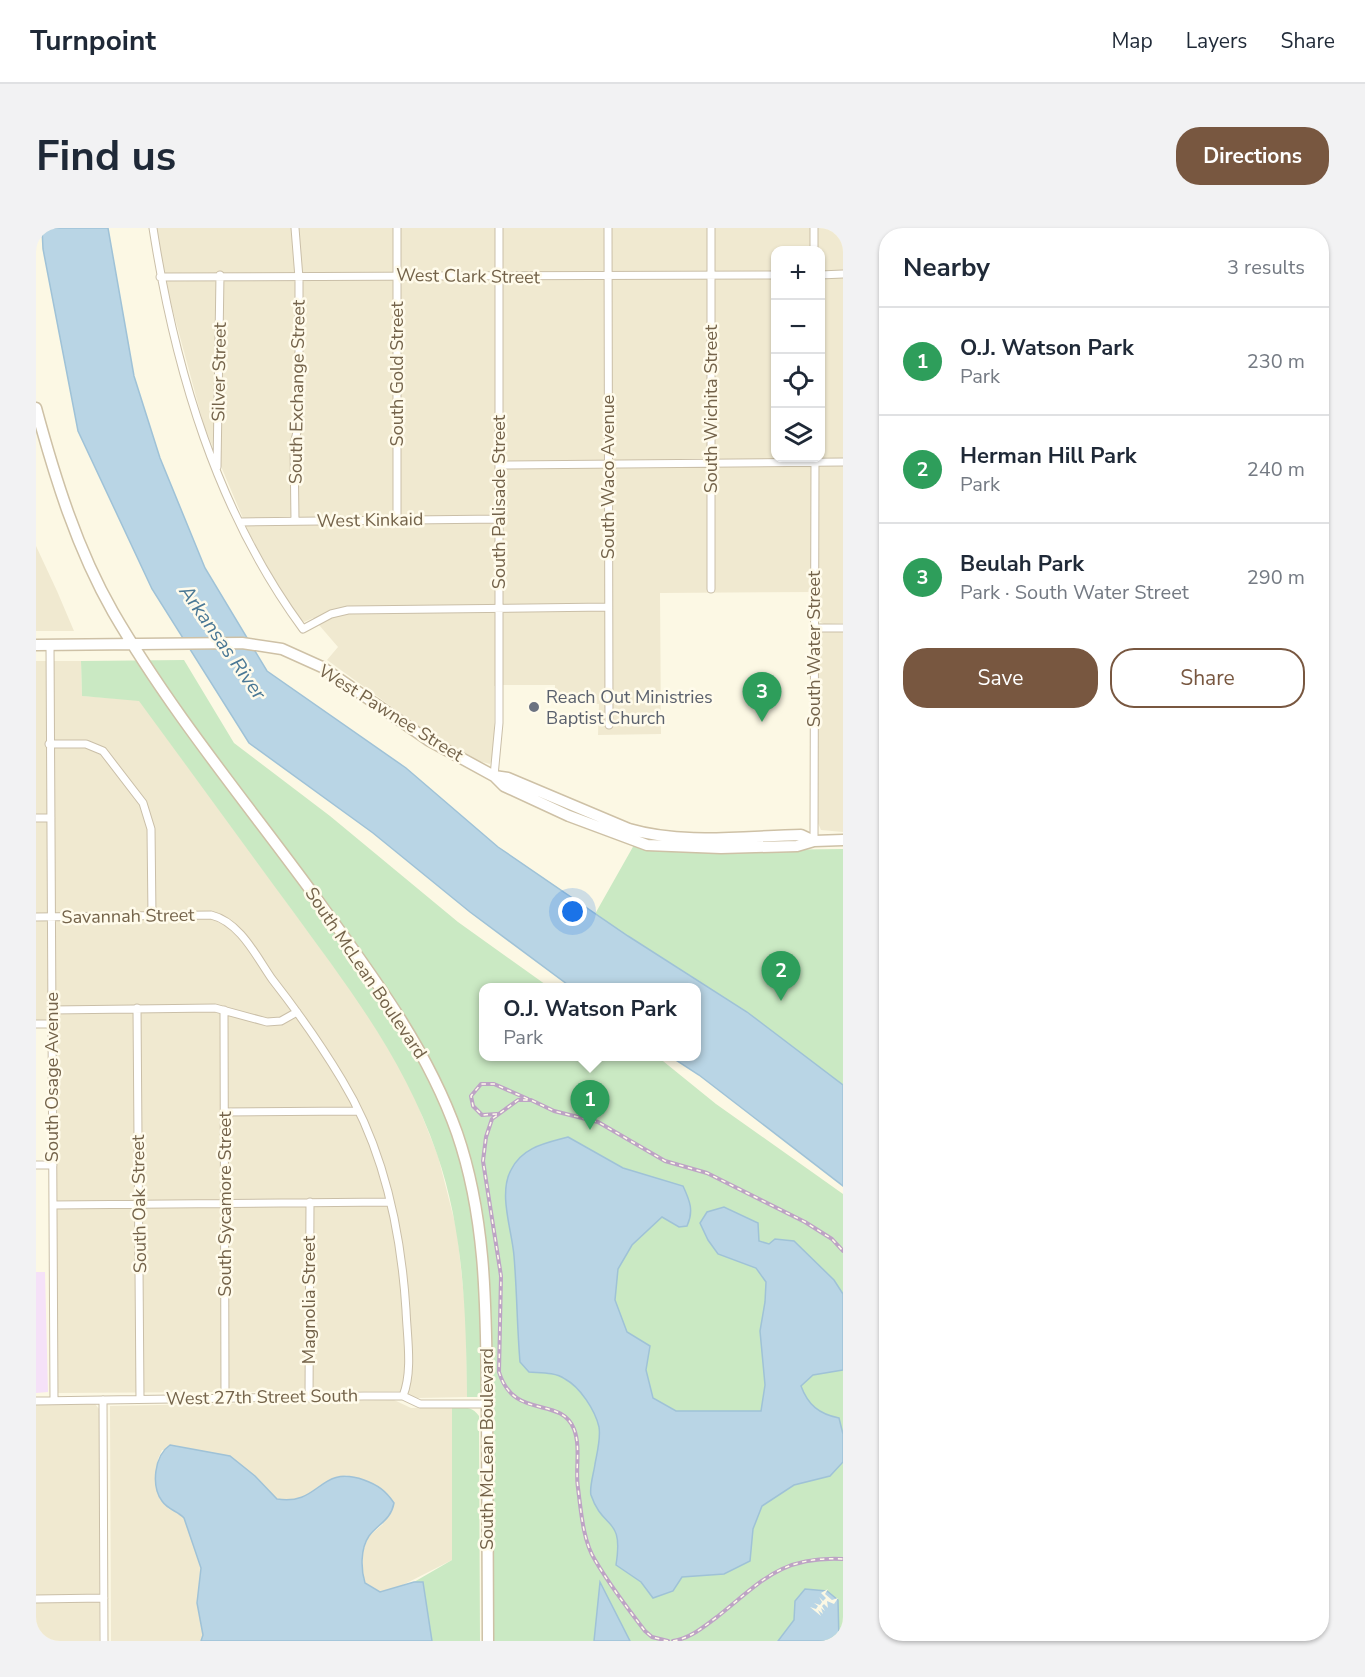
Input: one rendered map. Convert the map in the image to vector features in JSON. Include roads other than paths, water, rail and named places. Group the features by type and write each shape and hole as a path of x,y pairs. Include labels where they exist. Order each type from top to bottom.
{"main road":[{"name":"South McLean Boulevard","path":"36,408 53,472 75,532 112,610 161,687 365,966 421,1051 457,1134 481,1228 486,1314 488,1641"},
{"name":"West Pawnee Street","path":"36,645 242,643 282,650 322,667 428,740 494,776 504,786 540,803 647,845 700,848 797,846 814,841 843,840"}],"street":[{"path":"153,228 165,304 189,396 216,470 265,574 303,629 331,614 348,610 608,607"},
{"name":"South Exchange Street","path":"295,228 298,275 299,424 294,444 295,521"},
{"name":"South Gold Street","path":"397,228 397,520"},
{"name":"South Palisade Street","path":"494,776 499,723 499,228"},
{"name":"South Waco Avenue","path":"608,228 609,725"},
{"name":"South Wichita Street","path":"711,228 711,589"},
{"path":"814,228 814,246"},
{"path":"825,275 843,274"},
{"name":"West Clark Street","path":"160,277 220,275 499,277 771,275"},
{"name":"Silver Street","path":"216,470 220,275"},
{"path":"500,465 771,461"},
{"path":"825,461 843,462"},
{"name":"South Water Street","path":"814,841 815,462"},
{"name":"West Kinkaid","path":"240,522 500,519"},
{"path":"814,628 843,628"},
{"name":"South Osage Avenue","path":"50,645 54,1400"},
{"path":"49,744 86,744 103,751 143,803 151,829 152,916"},
{"path":"36,818 51,818"},
{"name":"Savannah Street","path":"36,917 210,915 220,918 234,927 297,1012"},
{"path":"52,1010 137,1008 224,1010 267,1022 281,1021 297,1012 343,1081 380,1168 390,1202 403,1269 407,1378 403,1396"},
{"name":"South Oak Street","path":"137,1008 140,1399"},
{"name":"South Sycamore Street","path":"224,1010 225,1399"},
{"path":"36,1024 52,1024"},
{"path":"224,1112 357,1111"},
{"path":"36,1165 53,1165"},
{"name":"Magnolia Street","path":"309,1398 310,1202"},
{"path":"53,1205 390,1202"},
{"name":"West 27th Street South","path":"36,1401 403,1396 420,1404 487,1404"},
{"path":"103,1400 104,1641"},
{"path":"36,1599 104,1598"}],"water":[{"name":"Arkansas River","path":"42,228 108,228 134,376 160,458 205,568 267,671 406,768 498,847 628,936 747,1012 843,1085 843,1186 699,1075 677,1061 701,1061 701,983 566,983 470,912 373,833 249,743 152,589 78,431 43,249"},
{"path":"568,1137 623,1168 683,1186 689,1201 691,1211 687,1226 679,1227 662,1217 632,1245 618,1269 615,1300 627,1332 650,1346 646,1370 653,1398 676,1411 761,1411 765,1385 760,1331 766,1282 756,1268 718,1254 700,1223 707,1212 724,1207 758,1223 759,1241 769,1244 775,1239 794,1241 834,1280 843,1294 843,1370 813,1375 801,1386 815,1408 839,1418 843,1434 843,1462 830,1476 794,1485 762,1506 753,1529 750,1561 724,1574 682,1577 673,1591 653,1598 641,1582 616,1565 618,1549 615,1530 601,1514 591,1495 599,1446 599,1427 590,1406 576,1387 565,1379 552,1374 529,1372 520,1362 514,1256 506,1201 507,1180 516,1162 528,1151"},
{"path":"170,1445 230,1456 255,1476 277,1499 291,1500 303,1497 337,1477 364,1480 381,1489 394,1503 387,1518 366,1541 362,1560 365,1583 380,1592 414,1582 423,1582 432,1641 201,1641 203,1635 197,1603 201,1568 184,1518 164,1504 156,1487 156,1471 160,1456"},
{"path":"600,1582 630,1641 594,1641"},
{"path":"805,1589 827,1591 838,1600 839,1641 778,1641 794,1620 795,1601"}],"railway":[{"path":"497,1114 482,1115 473,1106 471,1096 481,1084 494,1084 528,1099"},
{"path":"668,1641 652,1637 645,1631 612,1587 591,1552 585,1535 577,1481 577,1443 574,1429 567,1419 558,1413 515,1397 506,1387 499,1372 501,1276 483,1161 486,1137 492,1119 518,1100 531,1100 554,1111 598,1122 665,1161 707,1173 805,1222 832,1239 843,1251"},
{"path":"673,1641 696,1632 774,1573 803,1562 843,1559"}],"place":[{"name":"Reach Out Ministries Baptist Church","path":"534,707"},
{"name":"Beulah Park","path":"762,722"},
{"name":"Herman Hill Park","path":"781,1001"},
{"name":"O.J. Watson Park","path":"590,1130"}]}
